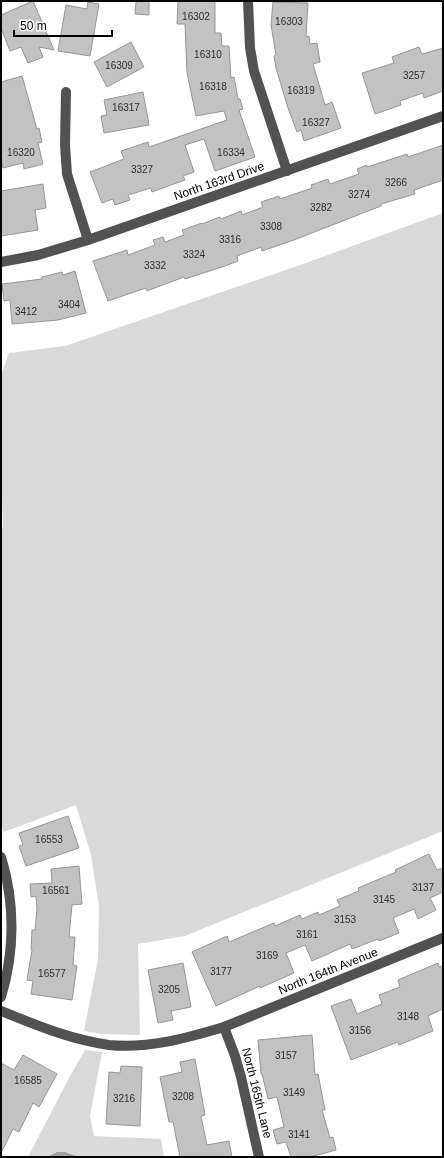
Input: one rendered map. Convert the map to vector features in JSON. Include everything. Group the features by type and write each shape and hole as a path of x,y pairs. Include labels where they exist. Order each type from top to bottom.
{"street":[{"path":"248,1 250,48 254,71 287,171"},
{"path":"66,92 65,145 67,174 88,240"},
{"name":"North 163rd Drive","path":"1,262 38,255 88,240 443,116"},
{"path":"1,857 8,887 12,925 8,964 1,996"},
{"name":"North 164th Avenue","path":"224,1027 443,938"},
{"path":"1,1011 61,1034 110,1045 142,1045 166,1042 224,1027"},
{"name":"North 165th Lane","path":"224,1027 241,1077 259,1157"}],"shaded area":[{"path":"443,213 443,831 185,936 138,944 140,1035 102,1034 84,1031 98,959 99,907 91,855 76,805 4,832 1,824 1,528 3,528 1,467 1,375 9,353 65,346 303,264"},
{"path":"85,1050 102,1052 90,1116 94,1136 161,1139 164,1157 28,1157"},
{"path":"57,1152 65,1152 78,1157 48,1157"}],"building":[{"path":"33,1 54,50 39,47 43,57 28,63 21,47 10,51 1,28 1,15"},
{"path":"136,1 149,1 149,15 135,14"},
{"path":"178,1 215,1 215,33 221,33 222,46 229,46 231,78 234,77 238,99 240,99 243,109 239,110 255,157 215,171 204,139 185,145 194,172 183,176 185,180 152,192 151,188 128,195 130,200 115,205 113,199 102,203 90,172 124,159 121,151 148,142 149,147 227,120 224,111 196,116 187,73 185,24 177,24"},
{"path":"88,2 99,4 90,56 58,51 66,5 87,9"},
{"path":"273,2 308,3 306,37 309,36 310,44 317,43 320,62 313,64 325,105 332,102 341,128 304,141 301,130 297,132 276,68 274,56 276,55 271,25"},
{"path":"131,42 144,67 107,87 94,62"},
{"path":"419,47 422,54 443,48 443,91 424,98 423,93 400,101 401,105 375,114 362,73 394,63 392,57"},
{"path":"22,76 37,129 39,128 42,142 38,143 43,164 24,169 23,163 3,168 1,161 1,82"},
{"path":"143,92 149,125 104,133 101,116 107,115 104,100"},
{"path":"443,145 443,180 414,190 415,194 381,204 381,206 294,240 262,251 261,247 237,256 238,261 225,266 185,279 184,277 147,291 146,288 108,301 93,261 127,250 128,255 155,245 153,240 163,237 165,242 184,235 182,230 220,217 221,219 241,211 242,215 263,207 261,202 279,196 280,199 312,188 311,185 328,179 330,184 359,174 357,169 367,165 367,167 407,154 408,157"},
{"path":"43,184 46,208 35,210 38,230 1,236 1,191"},
{"path":"75,271 86,313 58,320 12,324 10,300 4,301 2,284 42,279 42,277 62,272 63,275"},
{"path":"68,816 79,848 26,866 19,846 23,845 19,833"},
{"path":"429,854 437,870 443,868 443,892 430,898 436,910 418,919 414,909 393,918 399,933 352,949 350,944 312,961 305,945 286,953 294,973 260,988 260,986 216,1006 192,952 227,936 229,942 274,923 275,926 300,915 302,919 318,912 319,915 340,906 337,900 359,891 358,888 396,872 395,870"},
{"path":"79,866 82,904 72,905 69,937 75,937 73,965 77,966 72,1000 31,994 33,981 27,980 32,950 32,930 35,930 37,909 36,896 31,897 30,884 52,883 51,869"},
{"path":"183,963 191,1007 171,1011 173,1020 158,1023 148,970"},
{"path":"438,963 439,967 443,966 443,1009 428,1016 433,1031 399,1045 398,1042 351,1060 331,1006 351,999 357,1014 382,1004 379,995 400,987 398,980"},
{"path":"312,1035 315,1075 318,1074 325,1110 322,1110 330,1138 333,1137 336,1150 310,1157 291,1157 286,1142 277,1144 273,1130 284,1127 277,1097 268,1099 261,1074 258,1040"},
{"path":"23,1055 57,1074 39,1107 33,1103 19,1132 13,1129 1,1153 1,1063 14,1070"},
{"path":"195,1059 205,1115 201,1116 207,1145 229,1141 232,1157 180,1157 173,1122 169,1122 160,1077 182,1072 180,1062"},
{"path":"121,1066 142,1067 140,1126 106,1124 109,1072 120,1073"}]}
